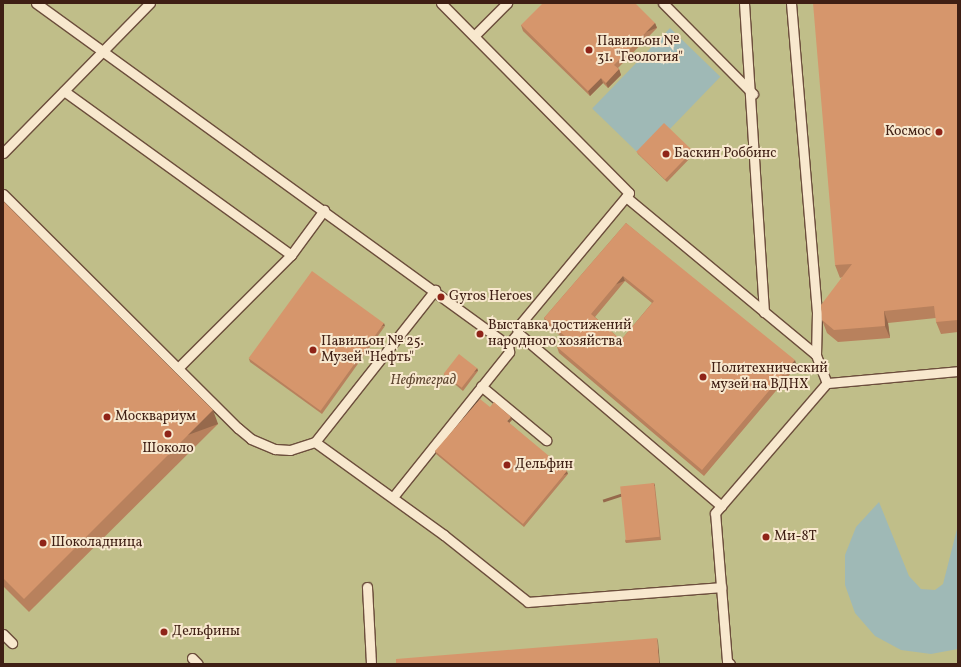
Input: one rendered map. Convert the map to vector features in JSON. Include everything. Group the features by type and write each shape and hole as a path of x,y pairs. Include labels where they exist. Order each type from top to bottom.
{"lane":[{"path":"36,3 435,290 508,345 509,352 393,496"},
{"path":"3,153 150,3"},
{"path":"441,3 629,193 517,328 518,333 508,345"},
{"path":"474,36 507,3"},
{"path":"663,3 753,94"},
{"path":"744,3 753,94 764,312"},
{"path":"791,3 817,312 816,355 827,382"},
{"path":"64,91 291,256"},
{"path":"3,194 178,368 257,442 275,449 290,450 315,442 435,290"},
{"path":"626,197 816,355"},
{"path":"178,368 291,256 324,210"},
{"path":"518,333 721,506"},
{"path":"728,663 715,513 827,382 958,371"},
{"path":"481,386 546,440"},
{"path":"315,442 393,496 528,602 721,587"},
{"path":"367,587 371,664"},
{"path":"3,634 12,643 3,644"}],"green space":[{"name":"Выставка достижений народного хозяйства","path":"3,3 958,3 958,664 3,664"}],"water":[{"path":"670,28 720,77 643,157 592,109"},
{"path":"879,502 909,576 921,589 935,590 943,584 958,525 958,649 931,654 901,650 875,636 855,613 845,585 845,555 856,527"}],"building":[{"name":"Павильон № 31. \"Геология\"","path":"543,3 635,3 655,23 614,65 619,69 606,83 601,78 588,91 521,25"},
{"path":"813,3 957,3 958,320 936,322 934,306 884,311 885,326 834,330 822,320 821,305 852,264 835,265"},
{"name":"Баскин Роббинс","path":"664,123 693,151 665,180 636,152"},
{"name":"Москвариум","path":"3,201 213,410 24,599 3,578"},
{"path":"626,223 795,360 702,470 557,347 566,337 544,318","holes":["623,276 654,301 621,340 591,314"]},
{"name":"Павильон № 25. Музей \"Нефть\"","path":"312,271 384,323 321,411 249,358"},
{"path":"459,354 477,368 462,388 444,374"},
{"path":"480,399 490,407 494,402 511,417 507,421 567,471 523,524 435,451"},
{"path":"654,483 660,537 626,540 620,487"},
{"path":"657,638 659,664 396,664 396,659"}],"place":[{"name":"Павильон № 31. \"Геология\"","path":"589,50"},
{"name":"Космос","path":"939,132"},
{"name":"Баскин Роббинс","path":"666,154"},
{"name":"Gyros Heroes","path":"441,297"},
{"name":"Выставка достижений народного хозяйства","path":"480,334"},
{"name":"Павильон № 25. Музей \"Нефть\"","path":"313,350"},
{"name":"Политехнический музей на ВДНХ","path":"703,377"},
{"name":"Москвариум","path":"107,417"},
{"name":"Шоколо","path":"168,434"},
{"name":"Дельфин","path":"507,465"},
{"name":"Ми-8Т","path":"766,537"},
{"name":"Шоколадница","path":"43,543"},
{"name":"Дельфины","path":"164,632"}],"park label":[{"name":"Нефтеград","path":"423,381"}]}
